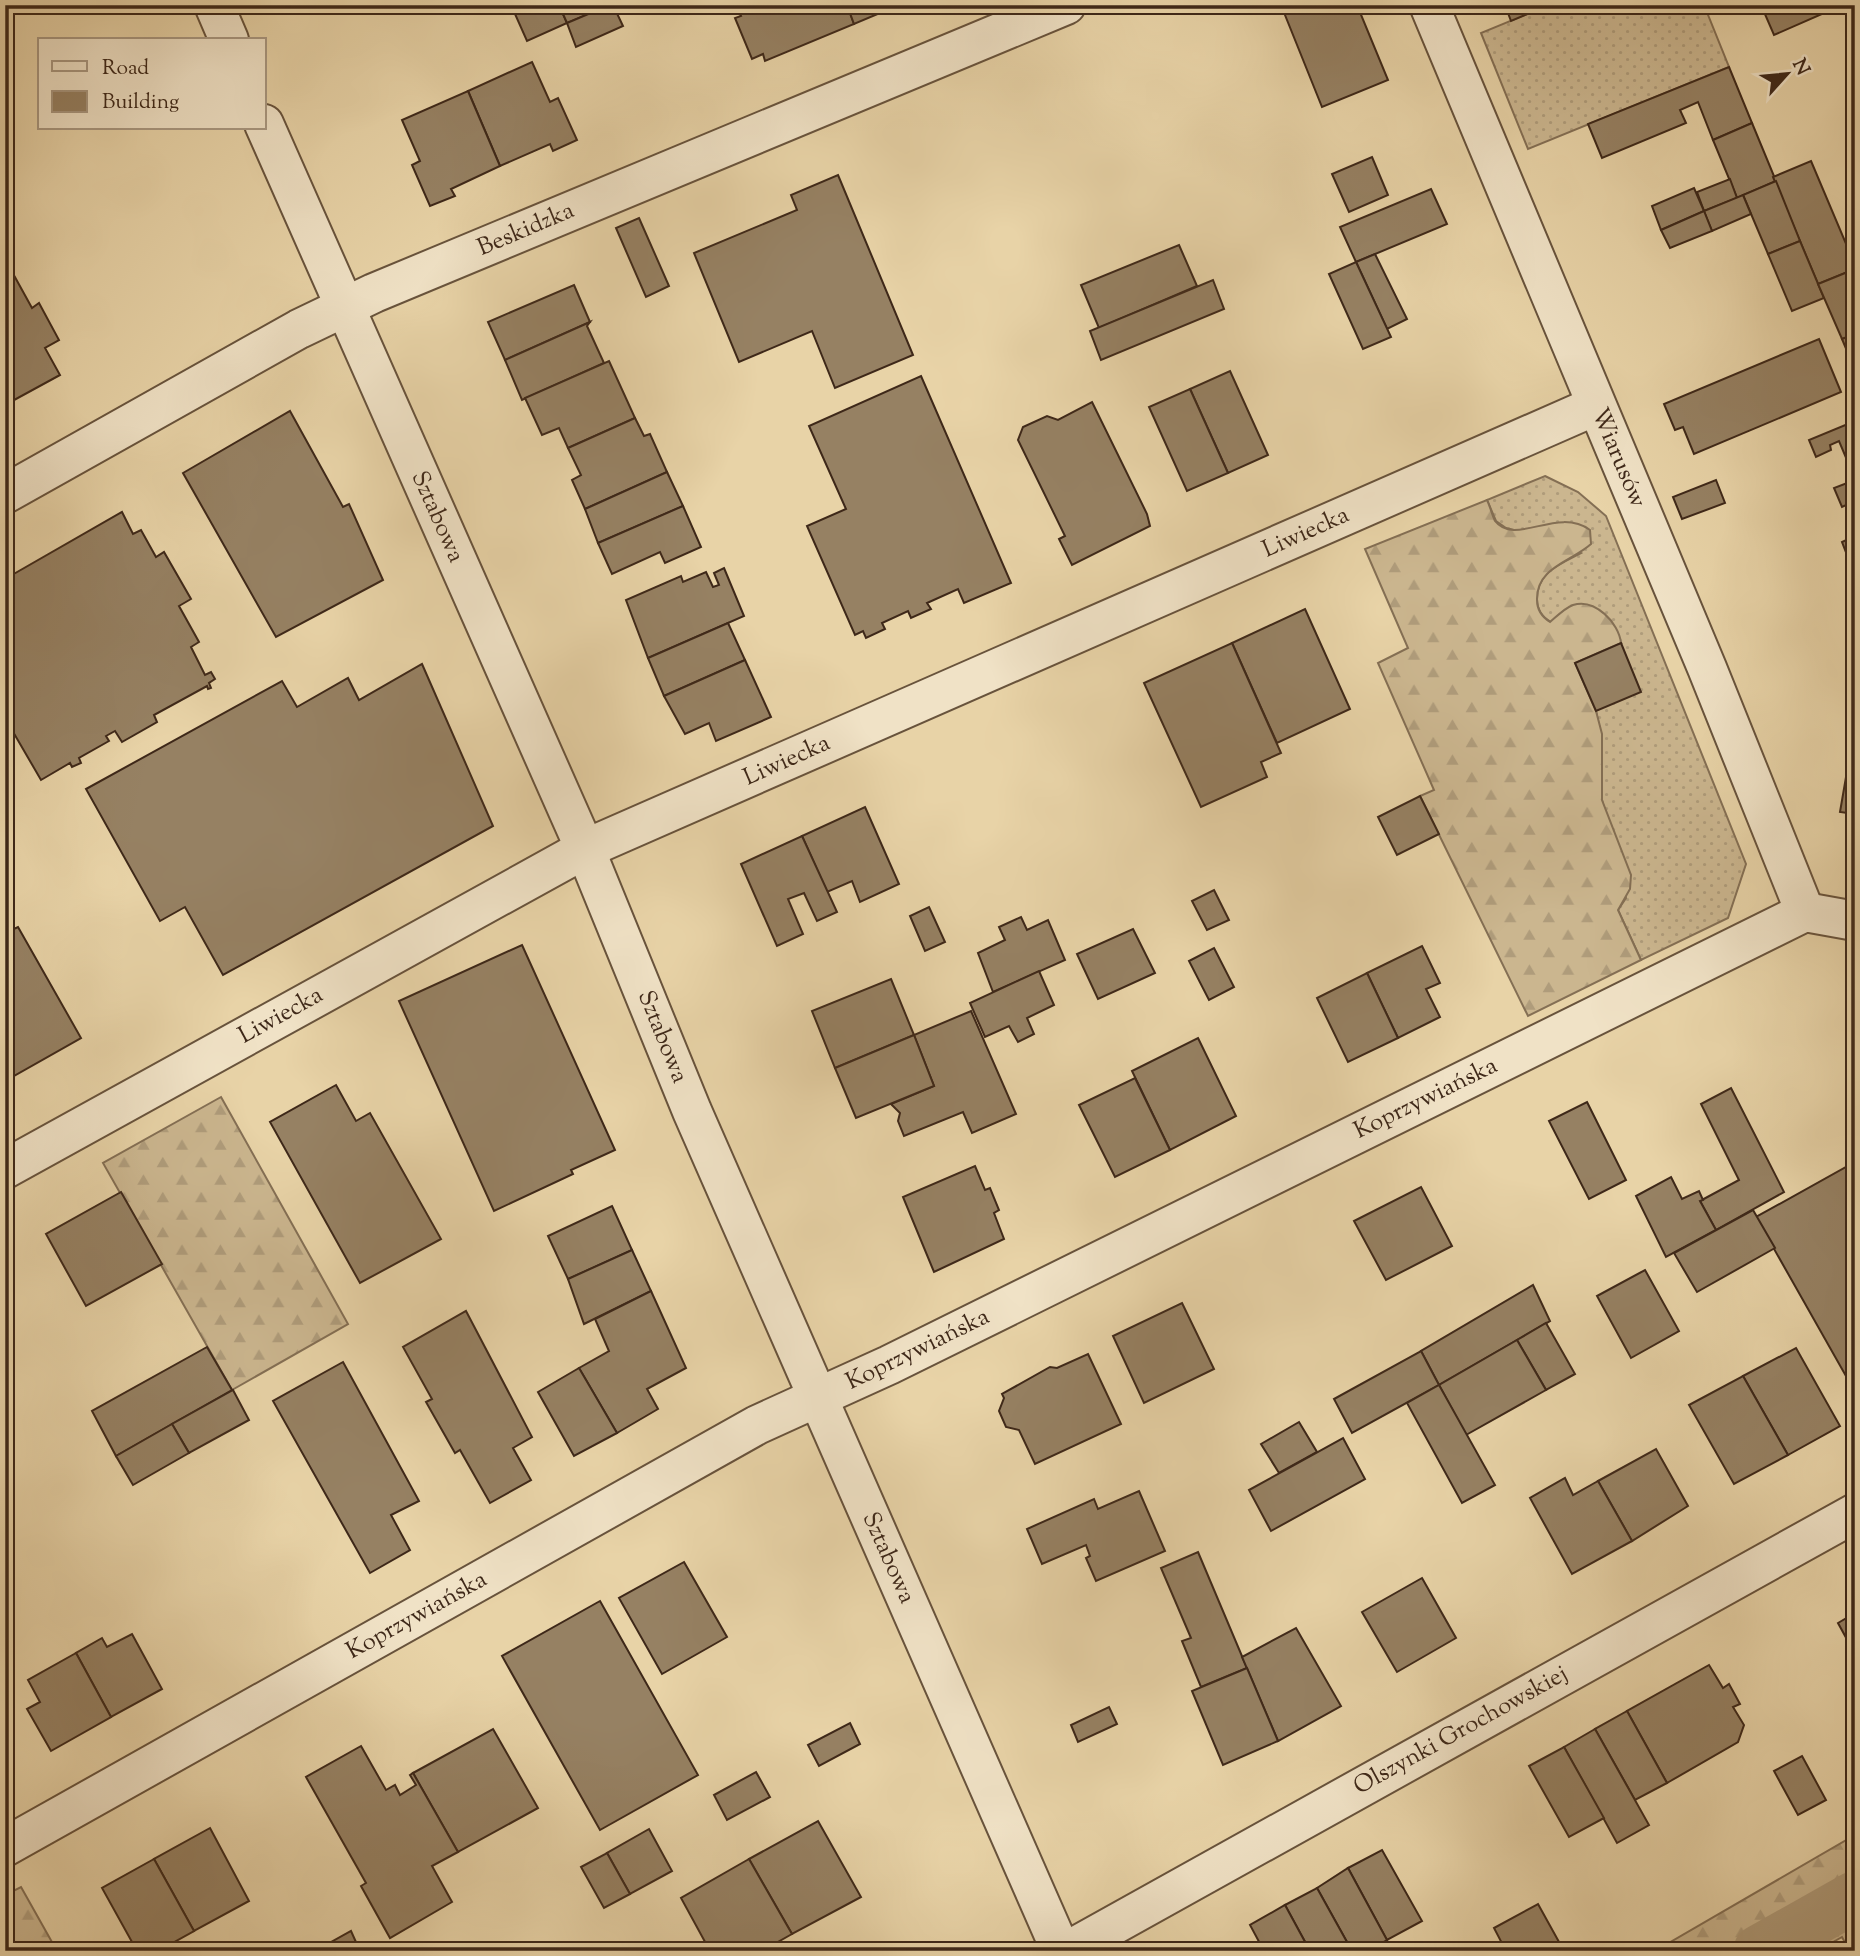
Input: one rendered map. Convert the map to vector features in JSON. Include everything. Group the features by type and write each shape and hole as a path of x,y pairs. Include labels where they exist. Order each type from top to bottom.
{"street":[{"path":"214,5 228,38"},
{"name":"Beskidzka","path":"5,494 344,307 1066,5"},
{"name":"Wiarusów","path":"1429,5 1703,658 1805,912"},
{"name":"Sztabowa","path":"266,129 585,849 692,1111 1060,1951"},
{"name":"Liwiecka","path":"5,1169 585,849 1595,406"},
{"path":"1805,912 1855,921"},
{"name":"Koprzywiańska","path":"5,1847 757,1425 817,1398 1805,912"},
{"name":"Olszynki Grochowskiej","path":"1068,1951 1855,1513"}],"green space":[{"path":"1549,5 1704,5 1729,67 1528,149 1481,33"},
{"path":"1545,476 1578,492 1606,516 1746,864 1728,918 1641,960 1618,910 1626,898 1602,800 1601,734 1596,711 1575,663 1621,643 1565,610 1551,622 1543,615 1537,599 1545,575 1581,553 1532,528 1518,531 1506,528 1496,521 1487,500"},
{"path":"1487,500 1495,521 1503,528 1525,529 1564,522 1590,530 1591,544 1556,566 1542,580 1538,589 1538,607 1550,622 1573,605 1590,605 1611,620 1621,643 1575,663 1596,711 1602,734 1602,800 1631,875 1630,889 1618,910 1641,960 1528,1016 1420,796 1434,790 1378,663 1408,648 1365,549"},
{"path":"221,1097 348,1324 232,1390 103,1163"},
{"path":"1855,1835 1855,1885 1739,1951 1655,1951"},
{"path":"1855,1885 1855,1944 1848,1948 1842,1937 1817,1951 1739,1951"},
{"path":"21,1887 57,1951 5,1951 5,1895"}],"building":[{"path":"511,5 559,5 567,23 527,41"},
{"path":"559,5 596,5 598,10 567,23"},
{"path":"596,5 613,5 623,26 576,47 567,23 598,10"},
{"path":"736,5 847,5 854,24 765,61 763,54 752,59 735,18 741,16"},
{"path":"847,5 899,5 854,24"},
{"path":"1281,5 1357,5 1388,80 1322,107"},
{"path":"1505,5 1549,5 1511,21"},
{"path":"1761,5 1840,5 1840,6 1774,35"},
{"path":"532,62 550,102 558,98 577,140 553,151 550,144 500,166 468,91"},
{"path":"1729,67 1752,123 1713,140 1698,102 1680,110 1686,123 1602,158 1588,124"},
{"path":"468,91 500,166 451,189 455,196 430,206 412,165 420,161 402,120"},
{"path":"1752,123 1776,181 1737,198 1713,140"},
{"path":"1372,157 1388,195 1349,212 1332,174"},
{"path":"1811,161 1855,265 1855,269 1818,284 1773,177"},
{"path":"838,175 913,355 835,388 812,331 739,362 694,253 797,210 791,195"},
{"path":"1730,179 1737,198 1704,211 1697,192"},
{"path":"1776,181 1800,241 1768,254 1743,195"},
{"path":"1694,188 1704,211 1661,230 1652,206"},
{"path":"1431,189 1447,224 1356,262 1340,227"},
{"path":"1743,195 1751,214 1712,231 1704,211"},
{"path":"1704,211 1712,231 1670,248 1661,230"},
{"path":"639,218 669,286 646,297 616,228"},
{"path":"1800,241 1824,298 1792,311 1768,254"},
{"path":"1179,245 1197,286 1099,328 1081,285"},
{"path":"1375,254 1407,319 1387,329 1356,262"},
{"path":"5,259 32,308 39,303 59,340 45,348 60,375 5,405"},
{"path":"1356,262 1391,337 1363,349 1329,274"},
{"path":"1855,269 1855,334 1842,339 1818,284"},
{"path":"1213,280 1224,309 1101,360 1090,331"},
{"path":"574,285 590,322 505,360 488,322"},
{"path":"590,322 587,326 604,363 522,400 505,360"},
{"path":"1855,334 1855,370 1842,339"},
{"path":"1819,339 1841,392 1694,454 1683,427 1675,430 1664,404"},
{"path":"609,361 635,418 568,448 559,428 542,435 525,398"},
{"path":"1230,371 1268,455 1228,473 1190,389"},
{"path":"921,376 1011,583 964,603 958,589 927,603 931,609 911,618 908,611 882,623 885,629 866,638 863,631 855,635 807,526 846,509 809,426"},
{"path":"1190,389 1228,473 1187,491 1149,407"},
{"path":"1092,402 1147,514 1150,526 1072,565 1059,539 1065,536 1018,440 1023,427 1047,416 1058,420"},
{"path":"290,411 343,507 349,504 383,580 276,637 183,473"},
{"path":"635,418 644,436 650,434 667,472 585,509 572,480 581,475 568,448"},
{"path":"1855,421 1855,479 1839,441 1830,445 1831,450 1816,457 1809,440"},
{"path":"667,472 683,506 598,543 585,509"},
{"path":"1716,480 1725,503 1682,519 1673,497"},
{"path":"1855,480 1855,501 1842,507 1834,488"},
{"path":"683,506 701,547 665,563 660,552 612,574 598,543"},
{"path":"122,512 133,534 141,530 156,557 164,552 191,599 179,606 199,642 191,647 205,675 211,672 215,679 209,683 211,688 208,689 207,686 154,715 157,722 122,742 115,731 106,736 109,741 79,758 81,763 72,767 70,763 41,780 5,718 5,579"},
{"path":"1855,524 1855,557 1849,560 1842,542 1853,537 1849,527"},
{"path":"724,568 744,616 648,658 626,600 681,576 683,582 706,572 713,587 719,585 714,573"},
{"path":"1305,609 1350,709 1277,743 1232,643"},
{"path":"728,623 745,660 664,696 648,658"},
{"path":"1232,643 1281,753 1261,762 1267,777 1201,807 1144,683"},
{"path":"1621,643 1641,692 1596,711 1575,663"},
{"path":"745,660 771,717 716,741 709,723 685,734 664,696"},
{"path":"422,664 493,826 223,975 185,907 160,921 86,789 282,681 297,707 348,678 359,700"},
{"path":"1851,748 1855,749 1855,814 1840,812"},
{"path":"1420,796 1439,834 1397,855 1378,817"},
{"path":"865,807 899,884 860,902 852,881 827,892 802,836"},
{"path":"802,836 837,912 817,921 804,893 788,899 803,934 777,946 741,864"},
{"path":"1214,890 1229,920 1207,930 1192,901"},
{"path":"929,907 945,942 925,951 910,916"},
{"path":"1021,917 1027,930 1048,920 1065,960 993,992 978,953 1005,940 999,927"},
{"path":"18,927 81,1038 5,1081 5,933"},
{"path":"1133,929 1155,973 1098,999 1077,954"},
{"path":"522,945 615,1150 571,1170 573,1174 494,1211 399,1001"},
{"path":"1422,946 1440,983 1426,989 1440,1017 1398,1038 1367,973"},
{"path":"1214,948 1234,987 1209,1000 1189,961"},
{"path":"1039,971 1054,1005 1027,1018 1034,1034 1018,1042 1009,1026 985,1037 970,1003"},
{"path":"1367,973 1398,1038 1348,1062 1317,998"},
{"path":"891,979 914,1035 835,1068 812,1011"},
{"path":"971,1011 1016,1114 972,1133 963,1112 904,1136 898,1121 900,1113 891,1104 934,1086 914,1035"},
{"path":"914,1035 934,1086 856,1118 835,1068"},
{"path":"1198,1038 1236,1116 1170,1150 1132,1071"},
{"path":"1135,1078 1170,1150 1115,1177 1079,1105"},
{"path":"336,1085 356,1121 370,1113 441,1239 360,1283 270,1122"},
{"path":"1731,1088 1784,1192 1716,1230 1700,1201 1739,1180 1701,1104"},
{"path":"1587,1102 1626,1180 1589,1199 1549,1121"},
{"path":"1855,1162 1855,1392 1756,1217"},
{"path":"975,1166 985,1190 990,1188 999,1210 994,1213 1004,1239 934,1272 903,1197"},
{"path":"1671,1177 1682,1199 1699,1191 1703,1200 1700,1201 1716,1230 1666,1257 1636,1196"},
{"path":"1421,1187 1452,1246 1386,1280 1354,1221"},
{"path":"121,1192 162,1264 86,1306 46,1234"},
{"path":"612,1206 632,1250 568,1279 548,1236"},
{"path":"1753,1210 1775,1248 1697,1292 1674,1253"},
{"path":"632,1250 651,1291 584,1324 568,1279"},
{"path":"1645,1270 1679,1331 1631,1358 1597,1296"},
{"path":"1533,1285 1550,1321 1439,1385 1421,1351"},
{"path":"651,1291 686,1368 647,1389 658,1409 617,1433 579,1368 609,1351 595,1319"},
{"path":"1182,1303 1214,1369 1144,1403 1113,1336"},
{"path":"466,1311 532,1437 513,1448 531,1480 490,1503 460,1450 455,1453 426,1402 432,1399 403,1347"},
{"path":"1546,1323 1575,1374 1546,1390 1517,1340"},
{"path":"1517,1340 1546,1390 1466,1435 1439,1385"},
{"path":"207,1347 232,1390 116,1456 92,1411"},
{"path":"1796,1348 1840,1426 1788,1455 1743,1376"},
{"path":"1421,1351 1439,1385 1352,1433 1334,1399"},
{"path":"1088,1354 1121,1424 1035,1464 1019,1430 1006,1427 999,1411 1004,1398 1002,1394 1050,1367 1057,1368"},
{"path":"343,1362 419,1501 391,1515 410,1550 370,1573 273,1401"},
{"path":"579,1368 617,1433 574,1456 538,1392"},
{"path":"1743,1376 1788,1455 1734,1484 1689,1405"},
{"path":"1439,1385 1495,1485 1462,1503 1407,1403"},
{"path":"233,1390 249,1420 189,1453 172,1424"},
{"path":"1299,1422 1317,1452 1279,1473 1261,1444"},
{"path":"172,1424 189,1453 133,1485 116,1456"},
{"path":"1343,1438 1365,1479 1271,1531 1249,1490"},
{"path":"1656,1449 1688,1506 1632,1541 1598,1481"},
{"path":"1565,1478 1573,1495 1598,1481 1632,1541 1572,1574 1530,1498"},
{"path":"1139,1491 1165,1551 1096,1581 1086,1558 1090,1556 1086,1545 1042,1564 1027,1529 1094,1499 1098,1509"},
{"path":"1198,1552 1247,1668 1201,1687 1182,1641 1191,1638 1161,1568"},
{"path":"684,1562 727,1637 662,1674 619,1598"},
{"path":"1422,1578 1456,1638 1397,1672 1362,1612"},
{"path":"600,1601 698,1775 600,1830 502,1656"},
{"path":"1855,1613 1855,1654 1838,1623"},
{"path":"1296,1628 1341,1706 1278,1741 1242,1657"},
{"path":"132,1634 162,1689 111,1717 76,1653 102,1638 107,1647"},
{"path":"76,1653 111,1717 51,1751 27,1709 40,1702 28,1680"},
{"path":"1709,1665 1723,1688 1729,1684 1740,1704 1733,1707 1744,1725 1738,1742 1667,1783 1627,1711"},
{"path":"1247,1668 1278,1741 1223,1765 1192,1691"},
{"path":"1109,1707 1117,1724 1078,1742 1071,1725"},
{"path":"1627,1711 1667,1783 1635,1800 1595,1729"},
{"path":"850,1723 860,1744 819,1766 808,1745"},
{"path":"493,1729 538,1808 458,1852 413,1773"},
{"path":"1595,1729 1649,1825 1617,1843 1564,1747"},
{"path":"361,1746 386,1790 395,1785 400,1795 416,1785 410,1775 413,1773 458,1852 432,1866 452,1902 390,1938 361,1886 366,1883 306,1777"},
{"path":"1564,1747 1604,1818 1569,1837 1529,1766"},
{"path":"1802,1756 1826,1800 1798,1815 1774,1771"},
{"path":"756,1772 770,1797 727,1820 714,1795"},
{"path":"818,1821 861,1897 792,1934 749,1859"},
{"path":"210,1828 249,1901 194,1931 154,1859"},
{"path":"649,1829 672,1871 630,1894 607,1853"},
{"path":"1382,1850 1422,1921 1387,1940 1348,1868"},
{"path":"607,1853 630,1894 604,1908 581,1867"},
{"path":"154,1859 194,1931 158,1951 137,1951 102,1888"},
{"path":"749,1859 792,1934 762,1951 710,1951 681,1898"},
{"path":"1348,1868 1387,1940 1368,1951 1352,1951 1317,1888"},
{"path":"1317,1888 1352,1951 1310,1951 1285,1905"},
{"path":"1538,1904 1564,1951 1506,1951 1494,1928"},
{"path":"1285,1905 1310,1951 1264,1951 1250,1925"},
{"path":"351,1931 360,1951 315,1951"}],"waterway":[{"path":"1759,1951 1855,1897"}]}
